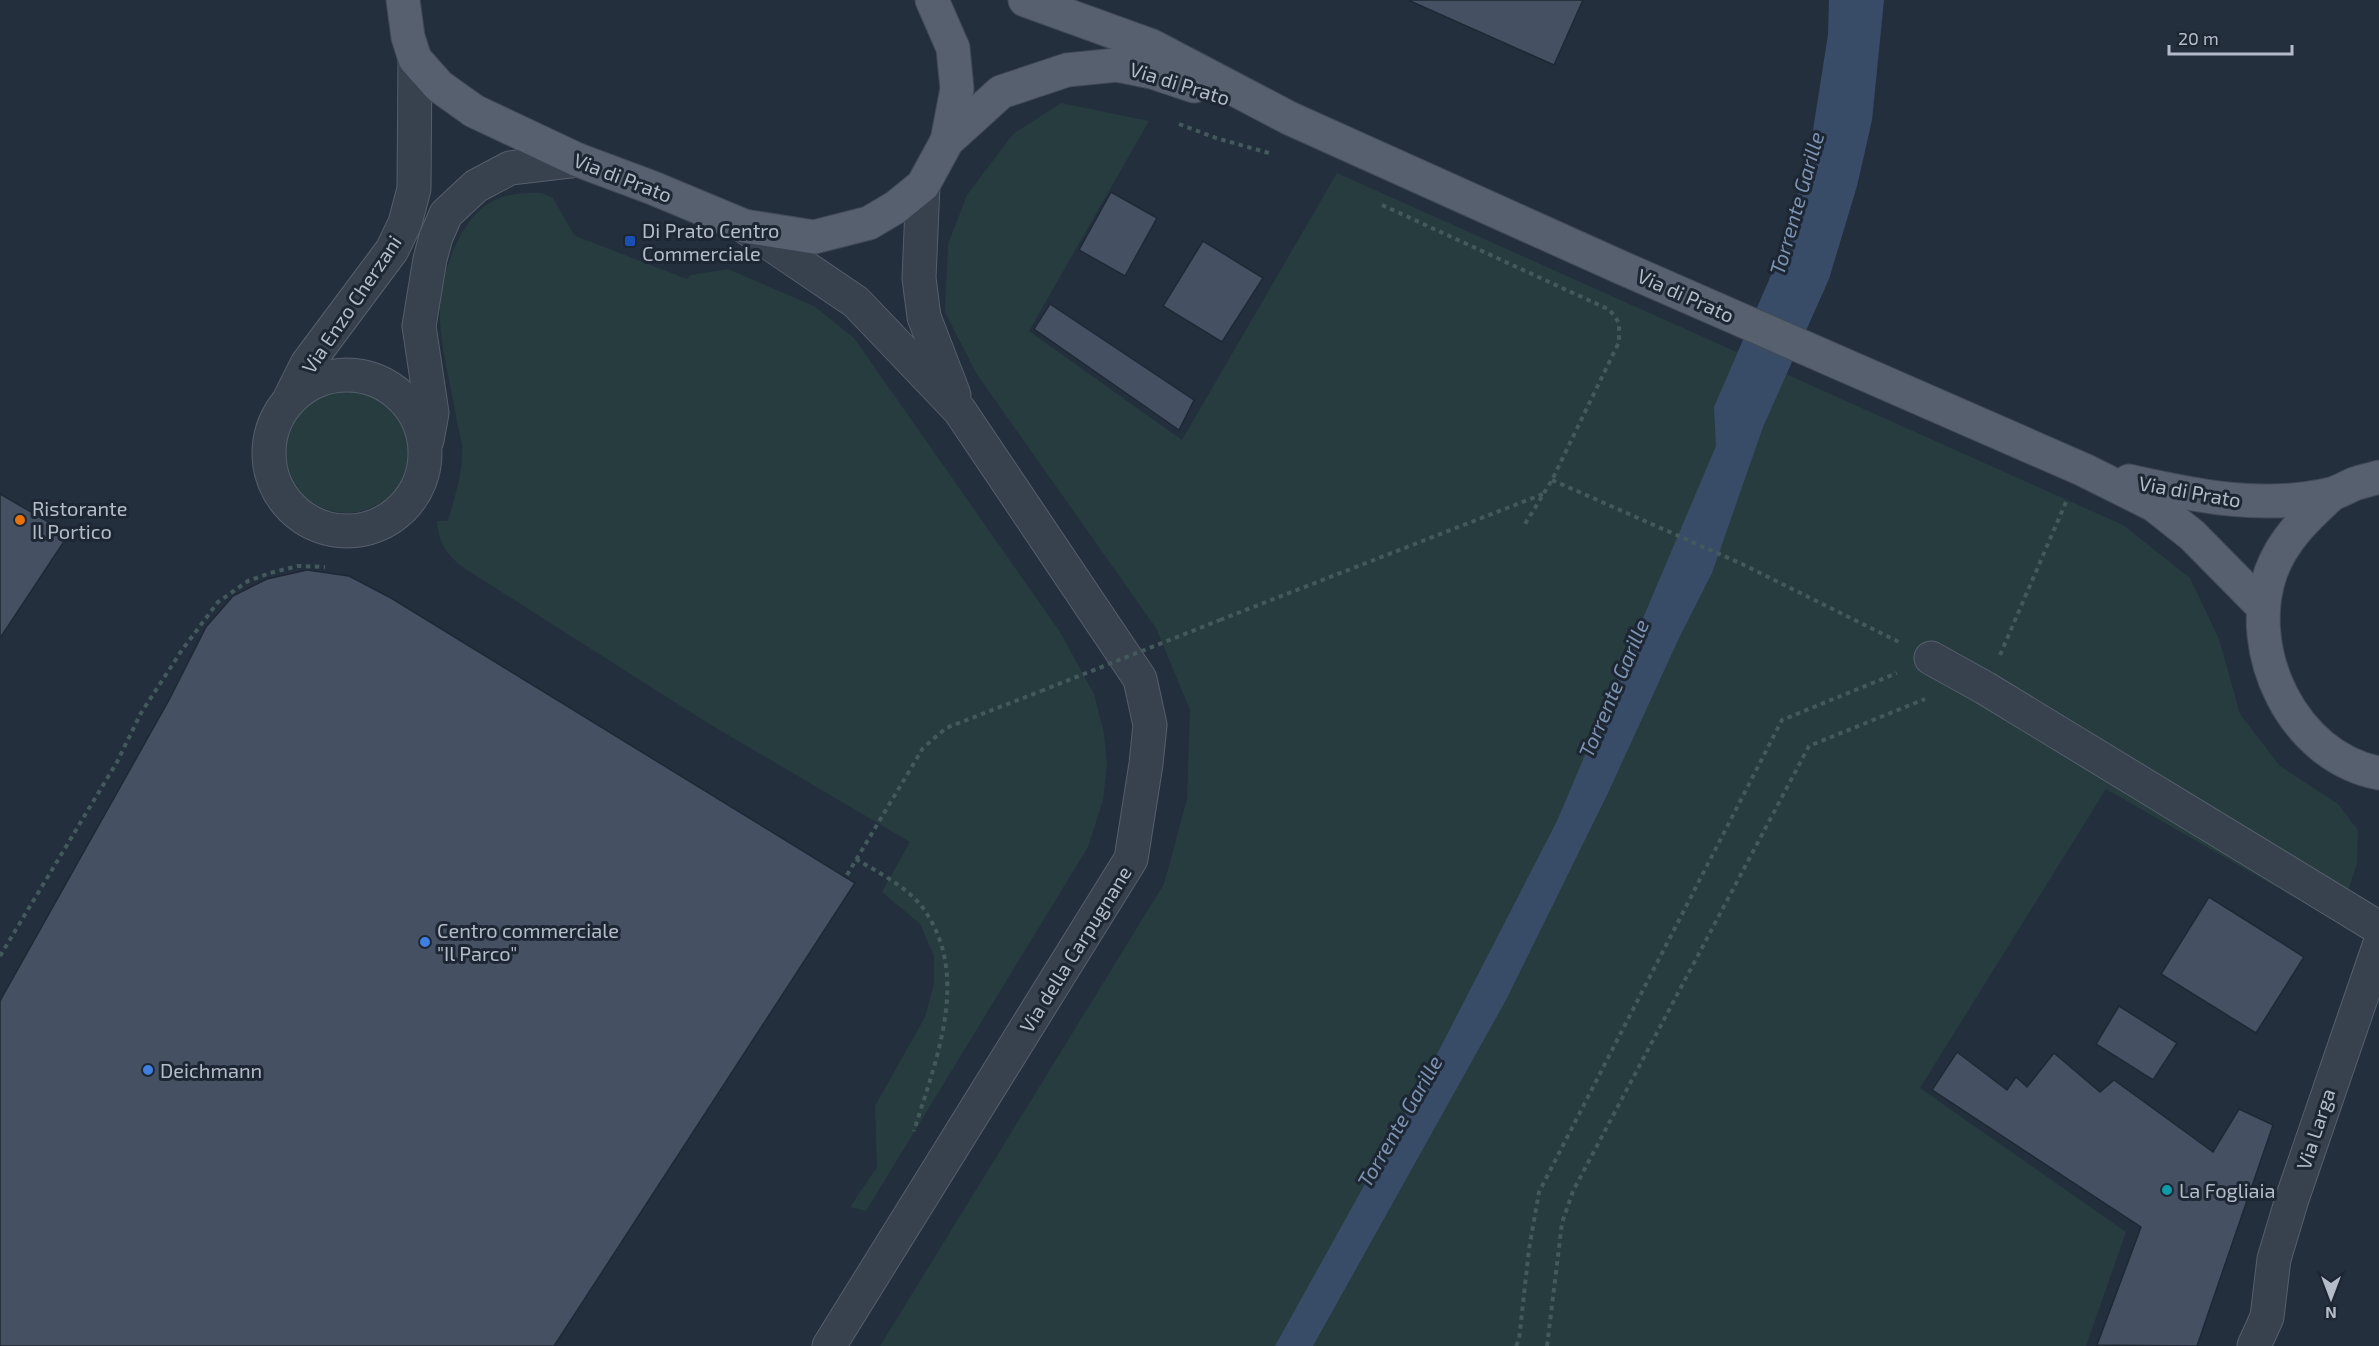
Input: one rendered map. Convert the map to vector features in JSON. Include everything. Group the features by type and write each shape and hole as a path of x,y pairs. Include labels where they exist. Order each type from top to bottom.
{"main road":[{"name":"Via di Prato","path":"403,0 408,37 415,59 439,86 474,111 578,160 744,226 814,237 869,223 896,207 923,185 947,141 957,89 953,48 932,0"},
{"name":"Via di Prato","path":"1025,0 1152,46 1289,118 1620,267 2084,470 2154,505 2192,535 2262,606"},
{"name":"Via di Prato","path":"947,141 1001,92 1067,70 1117,65 1152,72 1289,118"},
{"name":"Via di Prato","path":"2084,470 2196,496 2237,501 2276,501 2332,494 2357,483 2379,477"},
{"name":"Via di Prato","path":"2332,494 2297,526 2271,571 2262,606 2265,649 2278,688 2293,717 2322,745 2345,761 2377,775"}],"street":[{"name":"Via Enzo Cherzani","path":"415,59 414,189 405,223 392,250 307,364 274,424 269,447 270,469 278,490 292,509 310,523 332,530 355,531 378,525 399,512 414,495 423,473 432,413 419,326 430,259 446,214 476,186 510,168 578,160"},
{"name":"Via della Carpugnane","path":"923,185 919,278 924,316 960,411"},
{"name":"Via della Carpugnane","path":"744,226 856,302 960,411 1140,679 1150,724 1131,859 830,1346"},
{"name":"Via Enzo Cherzani","path":"287,403 301,390 317,381 336,376 354,376 373,380 389,388 404,400 415,415 422,432 425,450"},
{"path":"1931,658 2379,928"},
{"name":"Via Larga","path":"2254,1346 2270,1331 2274,1259 2292,1199 2379,945"}],"path":[{"path":"1175,122 1216,138 1276,155"},
{"path":"1377,202 1610,310 1619,323 1619,342 1552,480 1525,524"},
{"path":"1552,480 1742,564 1931,658"},
{"path":"847,875 923,748 946,728 1544,493"},
{"path":"1547,1346 1563,1223 1573,1191 1809,746 1977,684 2067,498"},
{"path":"0,956 117,762 141,713 182,650 218,602 248,581 270,573 298,566 325,567"},
{"path":"1516,1346 1519,1340 1529,1249 1539,1192 1782,720 1931,658"},
{"path":"856,859 896,883 925,910 944,951 948,997 943,1036 914,1135"}],"green space":[{"path":"1061,103 1149,121 1029,331 1182,440 1337,173 2123,525 2190,578 2219,639 2240,714 2280,766 2338,804 2358,830 2357,864 2337,922 2106,789 1920,1088 2126,1232 2086,1346 880,1346 1164,884 1187,799 1190,710 1156,628 976,373 945,312 948,244 967,195 1013,134"},
{"path":"542,193 553,198 574,235 578,237 687,279 691,275 728,269 814,306 854,338 1060,632 1094,694 1104,733 1107,765 1103,800 1088,847 866,1211 850,1207 877,1167 875,1106 925,1017 934,984 934,956 920,924 882,892 910,842 706,722 464,568 448,553 439,536 437,521 448,521 462,462 461,442 441,334 440,306 446,272 459,237 480,210 505,196"},
{"path":"347,391 370,396 381,401 390,409 398,418 403,429 408,452 403,475 398,486 390,495 381,503 370,508 347,513 324,508 313,503 304,495 296,486 291,475 286,452 291,429 296,418 304,409 313,401 324,396"}],"water":[{"name":"Torrente Garille","path":"1829,0 1884,0 1872,120 1857,186 1829,279 1763,427 1712,573 1679,638 1608,793 1506,1000 1313,1346 1275,1346 1435,1058 1557,821 1716,446 1714,407 1785,243 1810,149 1828,35"}],"building":[{"path":"1408,0 1583,0 1554,65"},
{"path":"1111,192 1157,218 1125,276 1079,250"},
{"path":"1203,241 1263,278 1222,342 1163,306"},
{"path":"1050,304 1194,400 1179,430 1034,329"},
{"path":"0,494 69,534 0,638"},
{"name":"Centro commerciale \"Il Parco\"","path":"307,570 349,576 391,598 855,883 554,1346 0,1346 0,1001 169,700 206,627 233,596 267,579"},
{"path":"2209,897 2304,957 2256,1033 2161,974"},
{"path":"2119,1006 2177,1043 2153,1080 2096,1044"},
{"name":"La Fogliaia","path":"1957,1052 2007,1090 2016,1077 2027,1087 2054,1053 2100,1092 2114,1080 2213,1152 2239,1109 2273,1125 2197,1346 2097,1345 2141,1227 1932,1090"}],"place":[{"name":"Di Prato Centro Commerciale","path":"630,241"},
{"name":"Ristorante Il Portico","path":"20,520"},
{"name":"Centro commerciale \"Il Parco\"","path":"425,942"},
{"name":"Deichmann","path":"148,1070"},
{"name":"La Fogliaia","path":"2167,1190"}]}
